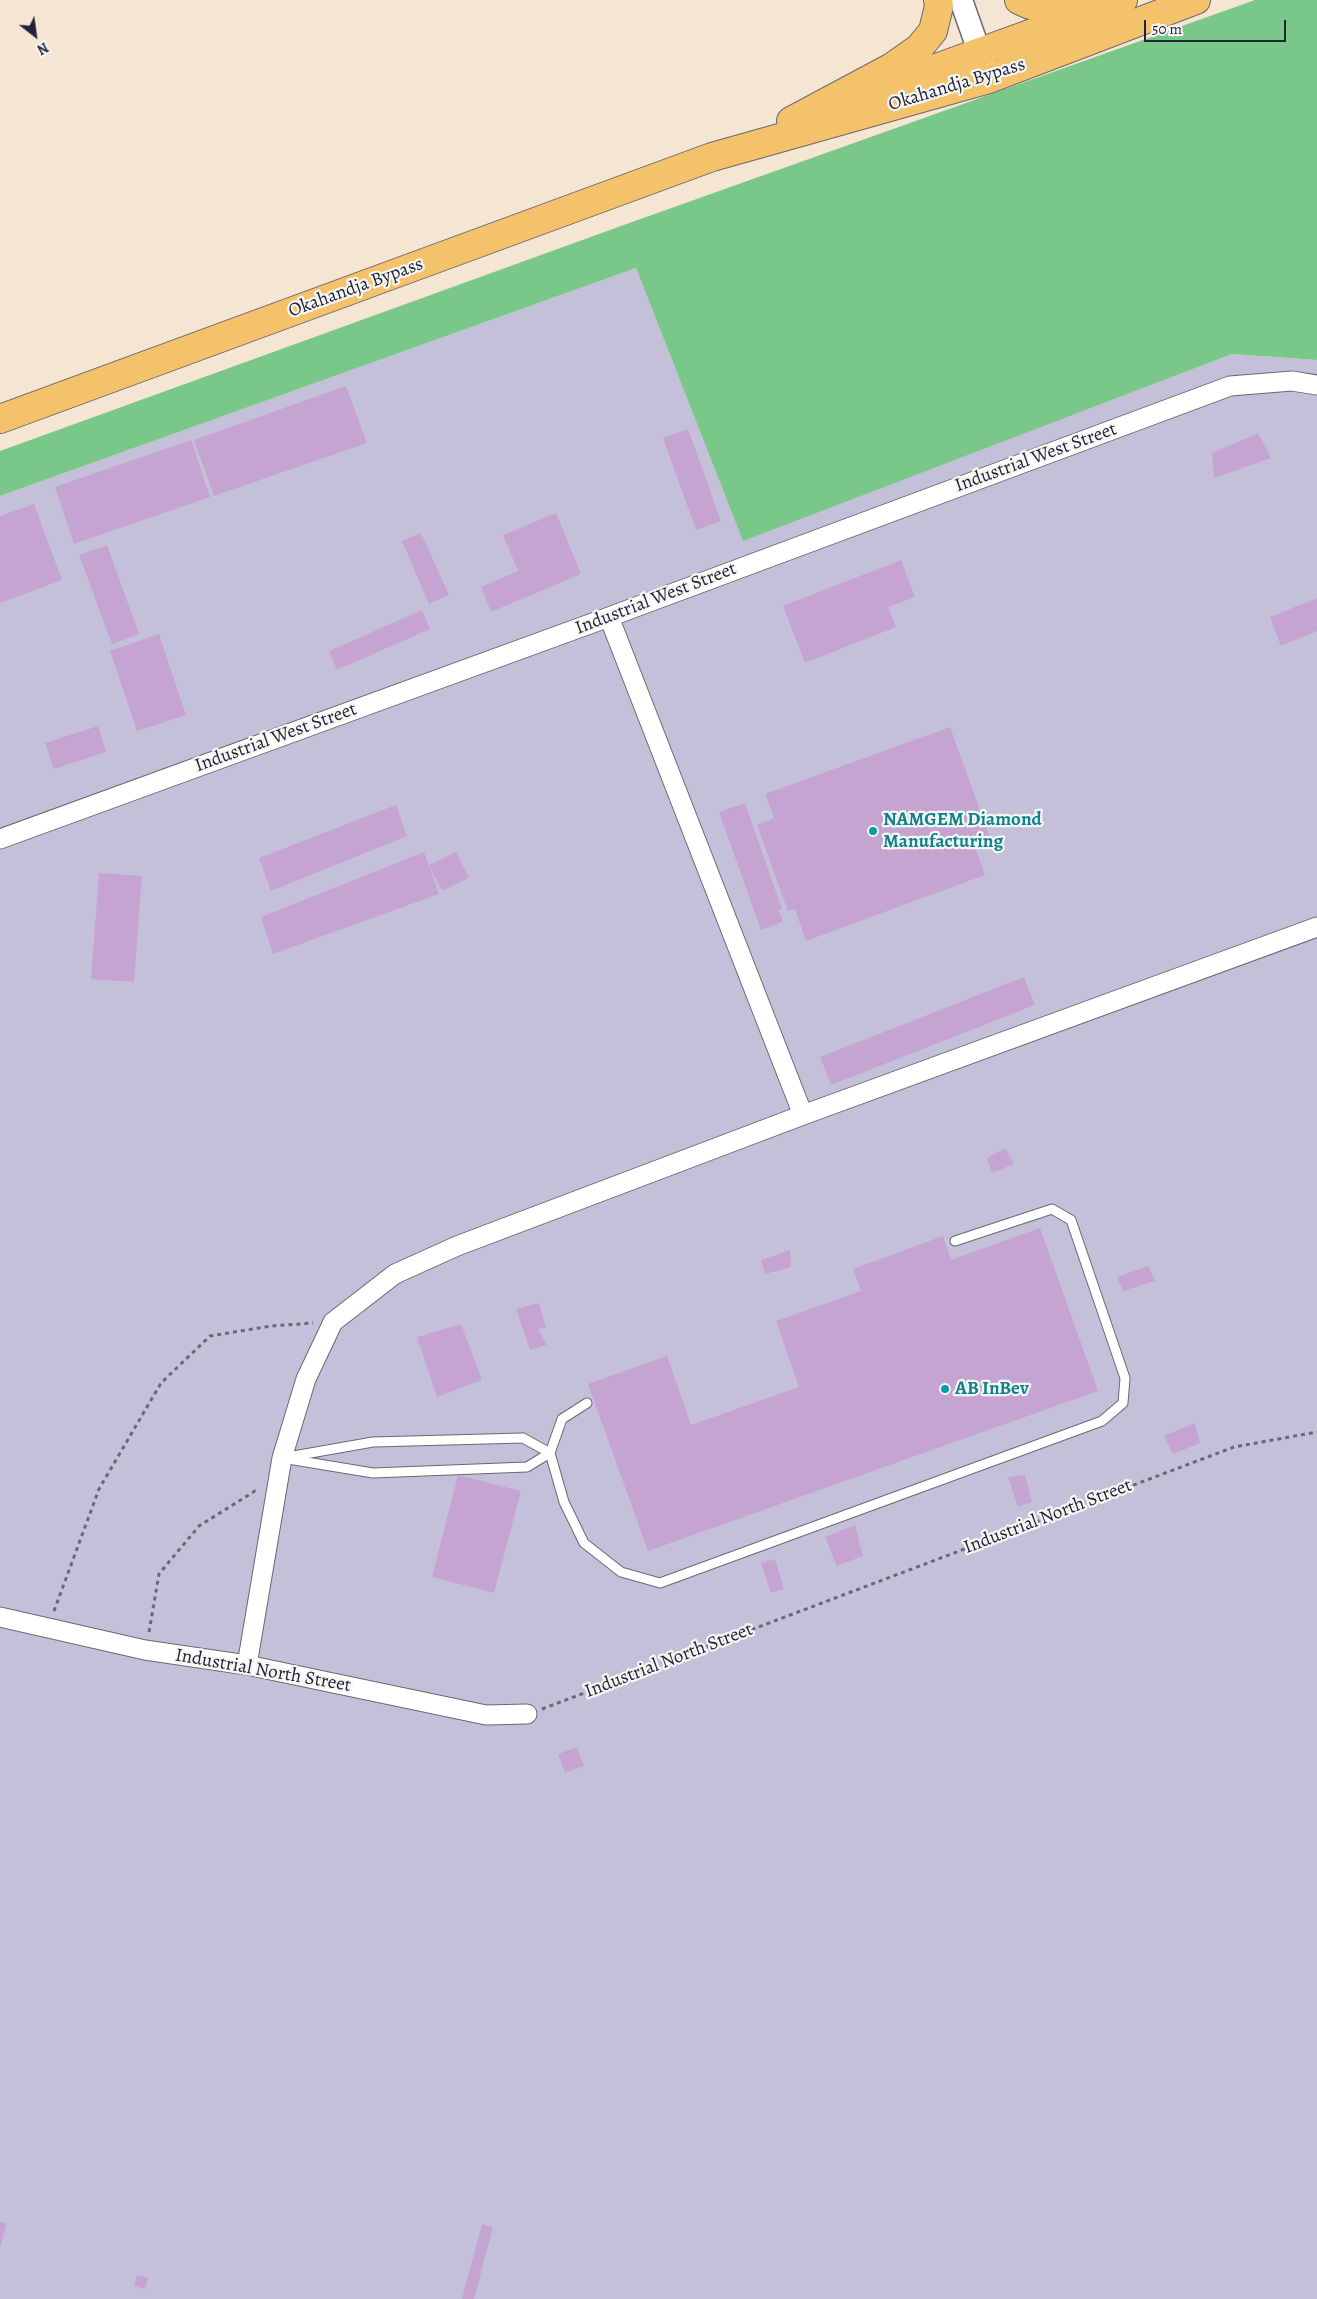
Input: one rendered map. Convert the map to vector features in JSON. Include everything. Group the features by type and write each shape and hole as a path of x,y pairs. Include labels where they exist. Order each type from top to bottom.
{"highway":[{"path":"791,121 892,67 919,48 932,31 939,6 938,0"},
{"path":"1019,0 1030,5 1062,7 1088,0"},
{"name":"Okahandja Bypass","path":"0,419 712,157 791,121 1123,0"},
{"name":"Okahandja Bypass","path":"712,157 989,79 1196,0"}],"street":[{"path":"961,0 989,79"},
{"name":"Industrial West Street","path":"0,839 609,617 1230,386 1292,381 1317,385"},
{"path":"609,617 803,1115"},
{"path":"247,1665 282,1458 306,1378 333,1322 395,1274 457,1246 803,1115 1317,927"},
{"name":"Industrial North Street","path":"0,1617 145,1650 247,1665 486,1715 527,1714"}],"lane":[{"path":"587,1404 562,1419 550,1453 564,1502 584,1543 620,1572 660,1583 1102,1421 1123,1403 1125,1378 1071,1220 1052,1209 955,1241"},
{"path":"282,1458 373,1442 523,1438 550,1453"},
{"path":"282,1458 373,1473 527,1467 550,1453"}],"path":[{"path":"48,1628 99,1489 161,1383 210,1336 270,1326 333,1322"},
{"name":"Industrial North Street","path":"527,1714 567,1701 1234,1447 1317,1432"},
{"path":"145,1650 159,1574 199,1526 255,1491 276,1494"}],"shaded area":[{"path":"636,268 743,540 1232,354 1317,360 1317,2299 0,2299 0,496"}],"green space":[{"path":"1255,0 1317,0 1317,360 1232,354 743,541 636,268 0,496 0,451 621,226"}],"building":[{"path":"346,386 367,443 214,496 194,440"},
{"path":"688,429 721,521 696,530 663,438"},
{"path":"1258,433 1271,458 1214,478 1212,453"},
{"path":"191,440 210,497 74,544 55,487"},
{"path":"34,504 62,580 0,603 0,516"},
{"path":"556,513 581,574 491,612 481,587 518,571 503,535"},
{"path":"421,533 449,595 429,604 402,541"},
{"path":"107,545 139,634 112,644 79,555"},
{"path":"901,560 915,597 888,607 896,627 805,663 783,606"},
{"path":"1317,598 1317,631 1281,646 1270,617"},
{"path":"422,610 430,629 337,670 329,651"},
{"path":"159,634 186,715 137,731 110,651"},
{"path":"98,726 106,752 54,769 45,743"},
{"name":"NAMGEM Diamond Manufacturing","path":"950,727 990,838 974,844 985,875 806,941 795,909 788,911 757,825 774,818 765,794"},
{"path":"745,803 782,909 779,910 783,922 761,930 719,812"},
{"path":"396,805 407,836 271,891 259,858"},
{"path":"424,852 439,894 273,954 261,917"},
{"path":"456,852 469,878 442,891 429,865"},
{"path":"99,873 142,876 134,982 91,979"},
{"path":"1024,977 1035,1005 831,1085 820,1057"},
{"path":"1005,1148 1014,1164 992,1173 987,1158"},
{"name":"AB InBev","path":"1040,1228 1098,1391 648,1551 588,1384 667,1356 691,1425 799,1387 776,1321 861,1291 853,1269 943,1236 951,1260"},
{"path":"790,1250 791,1267 765,1274 761,1260"},
{"path":"1148,1266 1155,1281 1123,1291 1117,1277"},
{"path":"539,1303 546,1328 538,1329 547,1345 530,1350 516,1309"},
{"path":"461,1324 482,1380 437,1397 417,1337"},
{"path":"1195,1423 1200,1443 1173,1454 1164,1436"},
{"path":"458,1475 521,1491 494,1593 432,1577"},
{"path":"1025,1475 1032,1502 1018,1507 1008,1477"},
{"path":"855,1525 863,1556 837,1566 825,1537"},
{"path":"775,1559 784,1589 771,1593 761,1563"},
{"path":"577,1747 584,1766 565,1773 558,1754"},
{"path":"0,2222 6,2223 1,2246 0,2246"},
{"path":"482,2224 493,2227 474,2299 462,2299"},
{"path":"137,2275 148,2278 145,2289 134,2286"}],"place":[{"name":"NAMGEM Diamond Manufacturing","path":"873,831"},
{"name":"AB InBev","path":"945,1389"}]}
